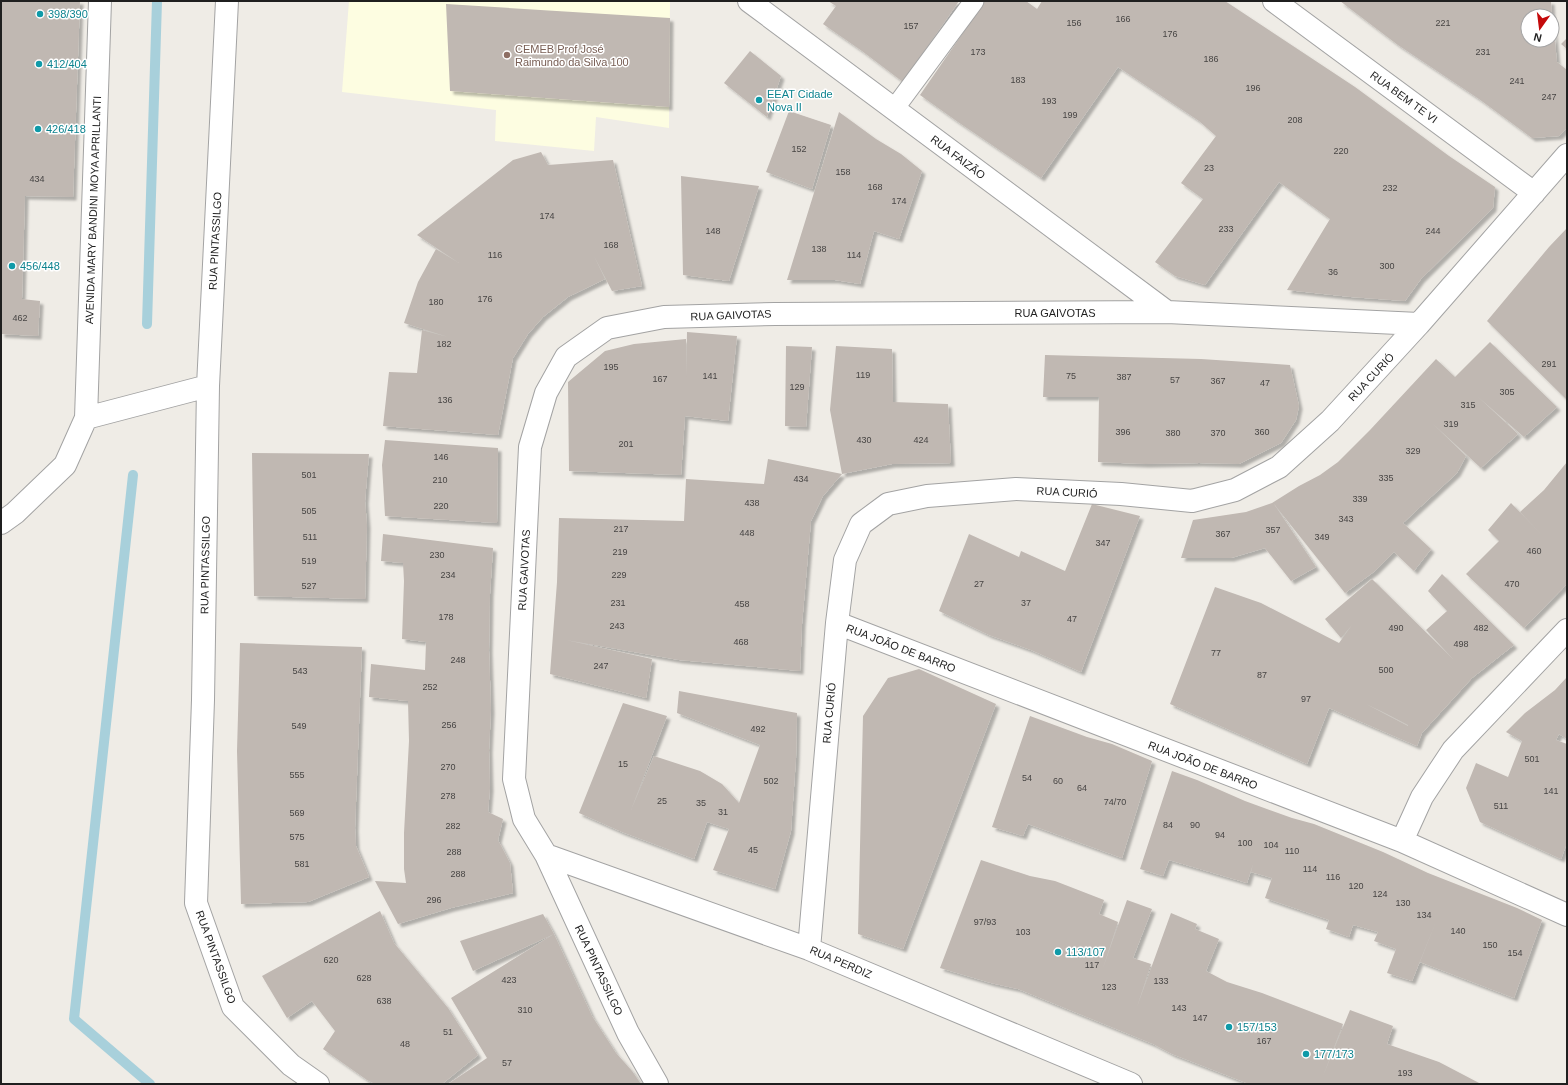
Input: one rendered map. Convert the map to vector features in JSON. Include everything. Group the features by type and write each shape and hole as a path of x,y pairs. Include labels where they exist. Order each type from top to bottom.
{"street":[{"name":"AVENIDA MARY BANDINI MOYA APRILLANTI","path":"86,418 100,1"},
{"name":"RUA PINTASSILGO","path":"227,1 208,386 203,700 196,903 233,1007 291,1065 318,1084"},
{"name":"RUA FAIZÃO","path":"749,1 1167,312"},
{"name":"RUA BEM TE VI","path":"1274,1 1534,193"},
{"name":"RUA CURIÓ","path":"809,949 837,623 845,560 861,524 888,504 927,496 1016,489 1121,494 1192,501 1235,490 1279,467 1325,426 1419,324 1567,155"},
{"name":"RUA GAIVOTAS","path":"546,855 524,819 514,779 530,446 546,393 566,357 607,328 664,317 775,314 1167,312 1419,324"},
{"path":"1,523 15,512 65,465 86,418 208,386"},
{"name":"RUA JOÃO DE BARRO","path":"837,623 1402,842 1567,915"},
{"path":"1402,842 1422,797 1453,750 1567,630"},
{"name":"RUA PINTASSILGO","path":"546,855 628,1033 657,1084"},
{"name":"RUA PERDIZ","path":"546,855 809,949 1131,1084"}],"lane":[{"path":"894,109 974,1"}],"shaded area":[{"name":"CEMEB Prof José Raimundo da Silva 100","path":"349,1 670,1 669,128 596,117 594,151 495,141 496,110 342,92"}],"building":[{"path":"1,1 80,1 73,197 25,196 22,299 40,301 38,336 1,334"},
{"path":"828,1 959,1 903,82 823,24 836,6"},
{"path":"985,1 1026,1 1037,9 1042,1 1225,1 1355,87 1449,156 1495,187 1493,208 1421,279 1405,301 1287,290 1330,219 1279,182 1205,285 1175,276 1155,262 1203,199 1181,183 1216,136 1199,121 1118,67 1041,178 920,95"},
{"path":"1340,1 1551,1 1551,8 1520,8 1520,48 1556,48 1557,62 1567,70 1567,128 1559,136 1532,138 1479,99 1398,45"},
{"path":"446,4 670,18 669,107 450,91"},
{"path":"1567,38 1567,49 1561,44"},
{"name":"EEAT Cidade Nova II","path":"750,51 781,76 767,117 724,83"},
{"path":"789,111 831,125 812,189 766,172"},
{"path":"839,112 876,139 901,154 922,171 899,239 874,231 860,284 835,280 787,280"},
{"path":"541,152 548,165 613,160 642,286 612,291 594,256 605,279 568,297 543,317 528,334 513,358 498,435 383,426 389,372 417,373 422,330 448,337 404,323 418,282 436,249 459,263 417,235 513,160"},
{"path":"681,176 759,186 729,281 683,275"},
{"path":"1567,228 1567,400 1487,321 1549,247"},
{"path":"687,332 737,336 728,421 685,416 681,475 569,471 568,382 605,351 634,344 686,339 686,377"},
{"path":"1490,342 1557,407 1524,437 1477,396 1518,434 1481,468 1432,423 1466,456 1457,473 1403,523 1431,549 1414,571 1394,552 1375,571 1345,593 1274,504 1316,567 1291,581 1265,548 1231,558 1181,558 1193,520 1246,512 1272,503 1320,475 1338,462 1370,430 1436,359 1455,377"},
{"path":"786,346 812,347 806,427 785,426"},
{"path":"836,346 892,349 893,402 948,404 951,463 892,464 842,474 830,410"},
{"path":"1045,355 1201,359 1290,365 1299,406 1296,420 1281,443 1239,464 1145,464 1098,462 1099,397 1043,397"},
{"path":"385,440 498,448 497,523 385,516 382,465"},
{"path":"252,453 369,454 365,501 367,525 365,599 254,596"},
{"path":"768,459 842,474 823,496 811,521 802,624 800,671 679,660 566,640 652,659 646,698 550,674 557,582 559,518 684,521 686,479 764,484"},
{"path":"1567,462 1567,584 1524,628 1466,574 1499,541 1488,530 1511,503 1545,538 1520,512 1544,490"},
{"path":"1092,504 1140,516 1081,672 1031,650 989,635 939,611 969,534 1019,557 1021,551 1065,571"},
{"path":"383,534 493,548 490,594 489,650 491,710 489,750 490,788 488,812 503,819 498,840 510,863 513,893 451,908 398,924 375,881 406,883 404,869 404,833 409,741 408,701 369,697 371,664 425,670 426,642 402,639 404,581 403,563 381,561"},
{"path":"1442,574 1514,645 1472,678 1422,733 1417,746 1329,708 1307,764 1170,704 1215,587 1261,603 1339,643 1352,625 1341,638 1325,619 1372,579 1454,660 1426,630 1447,611 1428,591","holes":["1366,704 1408,725 1408,726"]},
{"path":"240,643 362,647 355,828 356,846 369,877 308,902 241,904 237,751"},
{"path":"919,669 996,704 903,949 858,934 863,716 888,678"},
{"path":"1567,677 1567,739 1559,734 1556,740 1567,744 1567,843 1561,859 1480,822 1466,788 1476,763 1508,777 1522,741 1506,732 1525,713 1555,690"},
{"path":"679,691 797,713 796,758 791,831 775,889 713,870 729,829 707,822 694,859 622,832 579,813 623,703 667,716 631,810 654,756 700,771 722,784 739,803 760,745 677,713"},
{"path":"1030,716 1087,737 1112,744 1152,761 1122,858 1028,824 1023,836 992,827"},
{"path":"1172,771 1245,801 1292,818 1314,824 1383,852 1428,873 1517,908 1542,920 1514,998 1420,962 1437,919 1412,981 1387,973 1396,949 1374,941 1378,932 1353,925 1349,937 1326,929 1329,920 1265,898 1272,878 1251,872 1253,864 1247,883 1169,860 1163,876 1140,869"},
{"path":"981,860 1030,876 1055,881 1104,900 1099,914 1118,922 1103,968 1127,900 1152,909 1133,958 1151,964 1137,1007 1171,913 1197,924 1195,929 1219,939 1206,971 1227,982 1262,993 1343,1024 1323,1076 1350,1010 1393,1026 1387,1044 1439,1062 1481,1084 1249,1084 1172,1054 1153,1044 1018,989 991,983 940,968"},
{"path":"380,911 394,943 448,1008 478,1055 442,1084 375,1084 367,1080 323,1049 335,1031 312,1001 287,1018 262,976"},
{"path":"543,914 554,934 473,971 460,941"},
{"path":"554,934 592,1016 616,1053 641,1084 448,1084 487,1058 451,998"}],"waterway":[{"path":"147,324 157,1"},
{"path":"133,475 74,1019 150,1084"}],"place":[{"name":"398/390","path":"40,14"},
{"name":"CEMEB Prof José Raimundo da Silva 100","path":"507,55"},
{"name":"412/404","path":"39,64"},
{"name":"EEAT Cidade Nova II","path":"759,100"},
{"name":"426/418","path":"38,129"},
{"name":"456/448","path":"12,266"},
{"name":"113/107","path":"1058,952"},
{"name":"157/153","path":"1229,1027"},
{"name":"177/173","path":"1306,1054"}]}
